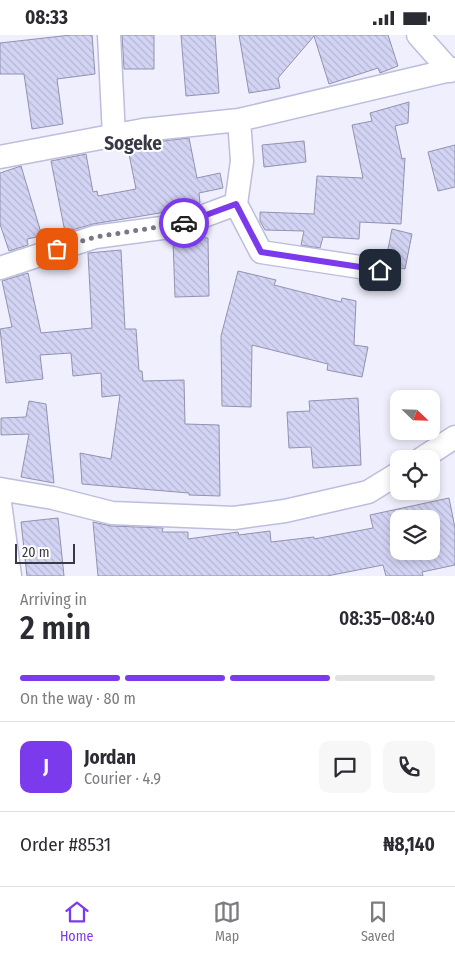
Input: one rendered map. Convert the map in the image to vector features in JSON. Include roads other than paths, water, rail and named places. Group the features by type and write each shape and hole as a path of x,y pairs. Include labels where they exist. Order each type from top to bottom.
{"street":[{"path":"109,35 114,136"},
{"path":"418,35 452,70"},
{"path":"0,157 143,130 239,120 452,70"},
{"path":"239,120 242,161 236,204 261,252 380,270"},
{"path":"0,268 95,237 177,226 236,204"},
{"path":"435,450 455,437"},
{"path":"0,489 53,498 112,513 234,517 285,511 368,492 390,479"},
{"path":"0,503 10,576"}],"district":[{"name":"Sogeke","path":"133,143"}]}
